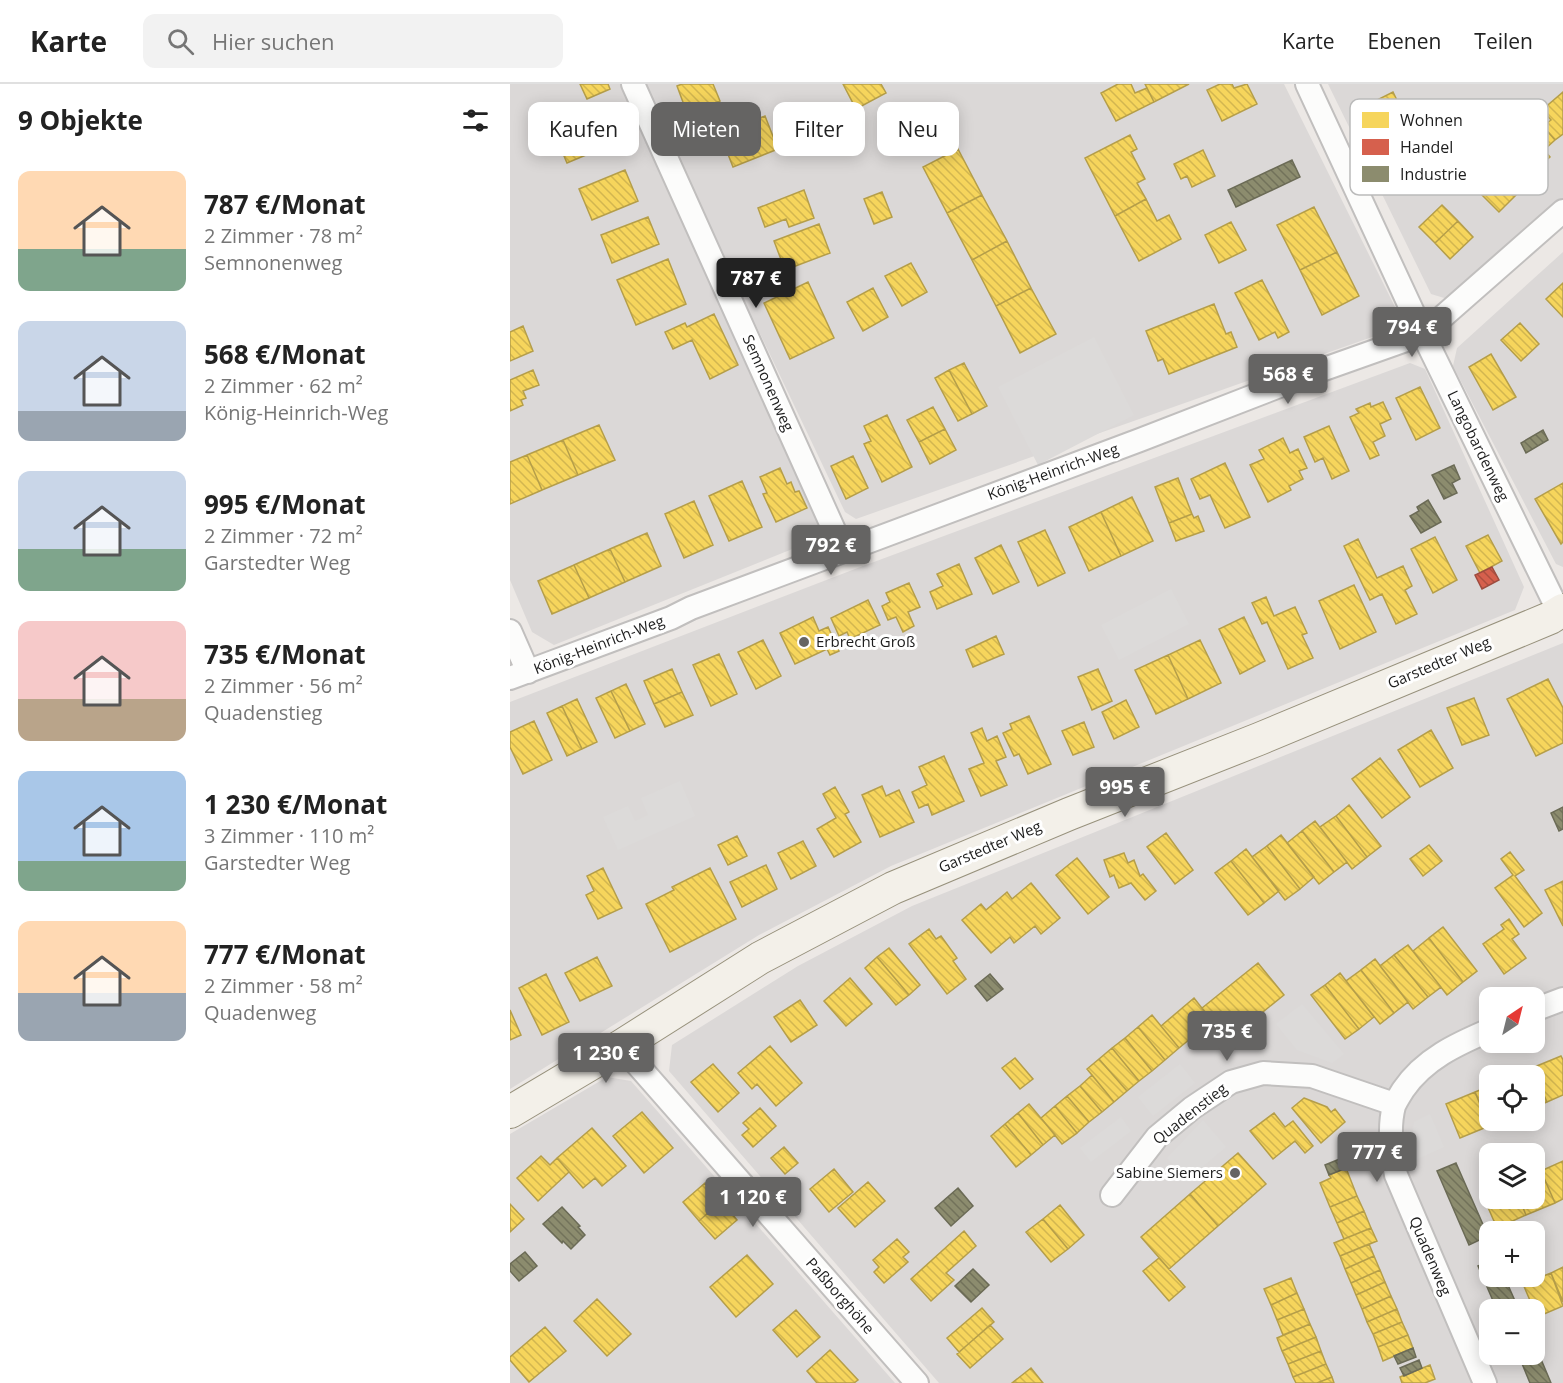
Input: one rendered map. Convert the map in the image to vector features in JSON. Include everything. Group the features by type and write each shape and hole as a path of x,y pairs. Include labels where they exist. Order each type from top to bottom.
{"main road":[{"name":"Garstedter Weg","path":"510,1112 621,1046 760,958 893,888 1069,814 1259,739 1561,611"}],"street":[{"name":"Semnonenweg","path":"633,84 843,550"},
{"name":"Langobardenweg","path":"1307,84 1350,177"},
{"name":"Langobardenweg","path":"1359,195 1423,334 1561,611"},
{"name":"König-Heinrich-Weg","path":"519,675 843,550 1313,373 1423,334 1563,211"},
{"path":"510,631 519,675"},
{"path":"1545,1006 1563,999"},
{"path":"1394,1104 1422,1068 1441,1053 1479,1035"},
{"name":"Paßborghöhe","path":"621,1046 916,1383"},
{"name":"Quadenstieg","path":"1113,1195 1157,1137 1192,1108 1231,1082 1263,1073 1312,1076 1394,1104"},
{"name":"Quadenweg","path":"1394,1104 1391,1151 1396,1175 1485,1383"}],"shaded area":[{"path":"510,84 622,84 630,102 528,102 528,156 639,156 639,121 651,148 651,156 655,156 827,535 554,645 532,632 510,580"},
{"path":"641,84 1284,84 1397,311 1392,330 856,519 845,512 675,156 761,156 761,102 651,102 651,105"},
{"path":"1328,84 1563,84 1563,199 1451,300 1431,294 1382,195 1548,195 1548,99 1350,99 1350,129"},
{"path":"1563,252 1563,567 1556,564 1453,366 1457,348"},
{"path":"1094,337 1134,415 1038,465 998,387"},
{"path":"1410,363 1425,369 1524,587 1515,610 891,866 759,935 510,1089 510,702 855,569"},
{"path":"1171,589 1189,624 1119,660 1101,625"},
{"path":"1563,643 1563,1383 939,1383 669,1071 672,1045 798,966 912,906"},
{"path":"680,781 695,816 618,850 603,817 628,806 635,821 648,815 641,798"},
{"path":"1302,1004 1344,1054 1332,1063 1297,1050 1276,1024"},
{"path":"1180,1064 1195,1083 1153,1116 1138,1097"},
{"path":"607,1077 631,1081 895,1383 510,1383 510,1134"},
{"path":"1430,1114 1444,1147 1413,1161 1410,1149 1414,1122"},
{"path":"1121,1117 1131,1131 1091,1162 1080,1148"},
{"path":"1203,1120 1226,1147 1187,1180 1167,1158"}],"building: Wohnen":[{"path":"580,84 608,84 610,89 587,99"},
{"path":"713,84 720,101 683,102 677,86"},
{"path":"843,84 881,84 886,93 865,104 865,102 852,102"},
{"path":"1118,84 1131,84 1135,93 1147,88 1154,102 1116,121 1101,93"},
{"path":"1145,84 1189,84 1154,102"},
{"path":"1220,84 1232,84 1234,88 1247,84 1257,104 1222,121 1207,90"},
{"path":"1393,92 1396,99 1379,99"},
{"path":"1563,92 1563,134 1555,140 1548,132 1548,122 1551,120 1548,117 1548,105"},
{"path":"765,116 773,136 773,151 761,156 761,118"},
{"path":"1548,132 1555,140 1548,146"},
{"path":"1130,135 1137,149 1131,152 1145,179 1137,183 1146,199 1115,216 1085,158"},
{"path":"1203,150 1215,176 1192,187 1187,176 1181,179 1174,164"},
{"path":"959,151 982,195 947,213 923,167 944,156 959,156"},
{"path":"564,156 584,156 567,163"},
{"path":"729,156 760,156 733,167"},
{"path":"625,170 638,201 592,220 579,189"},
{"path":"804,190 814,218 789,227 786,219 765,227 758,208"},
{"path":"882,192 892,217 874,224 864,199"},
{"path":"982,195 1007,241 972,260 947,213"},
{"path":"1482,195 1516,195 1499,212"},
{"path":"1146,199 1157,221 1169,215 1181,239 1139,261 1115,216"},
{"path":"1442,205 1458,221 1435,243 1419,227"},
{"path":"1314,207 1337,252 1300,270 1277,225"},
{"path":"648,217 659,244 612,263 601,235"},
{"path":"1458,221 1473,237 1450,259 1435,243"},
{"path":"1231,222 1246,250 1219,263 1205,235"},
{"path":"819,224 830,253 785,270 774,241"},
{"path":"1007,241 1031,288 996,306 972,260"},
{"path":"1337,252 1359,296 1322,315 1300,270"},
{"path":"668,259 686,304 636,325 617,280"},
{"path":"911,263 927,292 902,306 885,276"},
{"path":"1262,280 1289,332 1278,338 1275,332 1259,340 1235,293"},
{"path":"808,282 834,338 790,359 764,303"},
{"path":"1563,283 1563,317 1546,299"},
{"path":"873,288 888,317 863,331 847,302"},
{"path":"1031,288 1056,334 1020,353 996,306"},
{"path":"1214,304 1226,334 1231,332 1237,347 1169,374 1163,359 1158,361 1146,331"},
{"path":"714,314 738,365 710,379 692,340 673,349 665,332 685,323 687,327"},
{"path":"1520,323 1539,344 1521,361 1501,340"},
{"path":"523,326 533,351 510,361 510,332"},
{"path":"1491,354 1516,397 1493,410 1469,367"},
{"path":"964,363 987,406 972,414 949,370"},
{"path":"533,370 539,385 523,391 526,398 521,400 523,405 510,411 510,380"},
{"path":"949,370 972,414 958,421 935,378"},
{"path":"1420,387 1440,428 1416,440 1396,398"},
{"path":"1383,402 1391,419 1380,424 1385,436 1373,442 1379,455 1370,459 1350,417 1359,413 1356,409 1370,403 1371,407"},
{"path":"933,407 945,429 919,442 907,420"},
{"path":"887,415 912,467 882,482 864,444 871,441 864,426"},
{"path":"599,425 615,460 578,475 563,440"},
{"path":"1329,426 1349,471 1332,479 1323,458 1315,462 1304,437"},
{"path":"945,429 956,450 930,464 919,442"},
{"path":"1283,438 1290,453 1298,449 1307,468 1299,471 1303,479 1289,486 1291,490 1268,502 1250,465 1264,459 1259,450"},
{"path":"563,440 578,475 542,490 527,455"},
{"path":"527,455 542,490 510,504 510,462"},
{"path":"853,456 868,488 846,499 831,466"},
{"path":"1225,463 1250,517 1225,528 1210,495 1200,499 1191,479"},
{"path":"780,468 787,484 791,482 795,492 799,491 807,508 776,522 763,494 767,493 760,477"},
{"path":"1178,478 1192,514 1169,523 1155,487"},
{"path":"742,481 762,527 729,541 709,496"},
{"path":"1563,483 1563,542 1561,544 1535,499"},
{"path":"1132,497 1153,541 1121,556 1101,512"},
{"path":"694,501 713,545 684,558 665,514"},
{"path":"1101,512 1121,556 1089,571 1069,527"},
{"path":"1192,514 1194,518 1198,516 1204,531 1176,541 1169,523"},
{"path":"1045,530 1065,573 1038,586 1018,542"},
{"path":"647,533 661,566 625,582 610,549"},
{"path":"1488,535 1502,561 1480,573 1466,546"},
{"path":"1435,537 1457,580 1433,593 1411,549"},
{"path":"1358,539 1377,578 1403,566 1412,586 1405,590 1417,614 1396,624 1382,594 1370,600 1344,546"},
{"path":"1001,545 1019,582 993,594 975,558"},
{"path":"610,549 625,582 589,598 574,565"},
{"path":"959,564 972,594 937,609 930,592 943,586 937,574"},
{"path":"574,565 589,598 552,614 538,581"},
{"path":"909,583 920,607 908,612 914,626 903,632 896,617 888,620 882,606 890,602 886,593"},
{"path":"1354,585 1376,632 1340,649 1319,601"},
{"path":"1266,597 1274,616 1295,607 1307,633 1302,635 1313,658 1288,669 1267,622 1262,624 1252,603"},
{"path":"868,600 880,625 850,639 847,632 839,636 831,618"},
{"path":"813,617 819,631 828,627 839,651 830,655 827,649 795,664 780,633"},
{"path":"1244,617 1265,661 1240,674 1219,629"},
{"path":"996,636 1004,654 973,667 966,650"},
{"path":"763,640 781,676 756,689 738,652"},
{"path":"1200,640 1221,683 1188,699 1168,655"},
{"path":"719,654 737,694 711,706 693,665"},
{"path":"1168,655 1188,699 1156,714 1135,670"},
{"path":"672,669 682,692 654,704 644,681"},
{"path":"1098,669 1112,701 1092,710 1078,677"},
{"path":"1548,679 1563,708 1563,743 1536,756 1507,699"},
{"path":"626,684 645,724 630,731 611,691"},
{"path":"611,691 630,731 615,738 596,698"},
{"path":"682,692 693,715 665,727 654,704"},
{"path":"1474,698 1489,735 1462,745 1447,708"},
{"path":"577,699 597,742 582,749 562,706"},
{"path":"1126,700 1139,727 1114,739 1102,712"},
{"path":"562,706 582,749 567,756 547,713"},
{"path":"1029,716 1051,764 1028,774 1019,754 1014,756 1003,733 1012,729 1010,724"},
{"path":"534,721 552,760 523,774 510,747 510,732"},
{"path":"1084,722 1094,747 1073,755 1062,731"},
{"path":"982,728 987,741 997,736 1006,757 996,761 1007,785 981,796 969,769 984,763 971,733"},
{"path":"1431,730 1453,768 1420,787 1398,750"},
{"path":"944,756 964,801 932,815 928,804 919,808 912,792 927,785 919,767"},
{"path":"1380,758 1410,797 1382,818 1352,779"},
{"path":"882,786 886,796 899,790 914,822 880,837 862,795"},
{"path":"835,787 849,812 845,814 861,842 834,857 817,829 836,818 823,794"},
{"path":"1349,805 1381,846 1367,857 1336,816"},
{"path":"1336,816 1367,857 1352,869 1320,827"},
{"path":"1315,821 1347,862 1334,872 1302,831"},
{"path":"1302,831 1334,872 1319,884 1287,843"},
{"path":"1166,833 1193,870 1175,884 1147,847"},
{"path":"1281,835 1314,877 1300,889 1267,846"},
{"path":"737,836 747,856 728,865 718,845"},
{"path":"803,841 816,866 791,879 778,853"},
{"path":"1429,845 1442,861 1423,876 1410,859"},
{"path":"1267,846 1300,889 1285,900 1252,857"},
{"path":"1246,849 1279,891 1264,903 1231,861"},
{"path":"1510,852 1524,870 1515,876 1542,913 1524,927 1495,888 1513,875 1501,859"},
{"path":"1124,853 1128,863 1134,860 1140,876 1143,874 1156,891 1145,900 1131,883 1119,888 1114,875 1110,877 1104,860"},
{"path":"1077,858 1109,897 1088,914 1056,875"},
{"path":"1231,861 1264,903 1248,915 1215,873"},
{"path":"766,865 777,889 742,907 730,882"},
{"path":"603,868 622,908 598,919 586,895 594,891 587,876"},
{"path":"710,868 736,919 670,952 646,904 674,890 672,887"},
{"path":"1563,881 1563,926 1545,890"},
{"path":"1031,883 1060,918 1041,934 1035,926 1014,943 1010,937 991,953 962,920 981,904 986,910 1007,892 1012,899"},
{"path":"1509,919 1519,934 1512,939 1526,958 1504,974 1483,944 1504,929 1501,925"},
{"path":"1443,927 1477,971 1463,982 1429,938"},
{"path":"929,929 936,939 941,936 957,958 953,961 966,979 947,994 909,944"},
{"path":"1429,938 1463,982 1447,995 1413,951"},
{"path":"1408,945 1441,987 1428,997 1394,955"},
{"path":"889,948 920,985 909,995 877,957"},
{"path":"1394,955 1428,997 1413,1009 1380,966"},
{"path":"597,957 612,986 580,1001 565,973"},
{"path":"877,957 909,995 896,1005 865,968"},
{"path":"1375,959 1408,1002 1394,1013 1361,970"},
{"path":"1258,963 1284,995 1228,1040 1202,1008"},
{"path":"1361,970 1394,1013 1380,1024 1346,981"},
{"path":"1340,973 1374,1017 1359,1029 1325,985"},
{"path":"546,974 569,1022 542,1035 519,988"},
{"path":"850,978 872,1004 846,1026 824,1001"},
{"path":"1325,985 1359,1029 1345,1039 1311,995"},
{"path":"1194,998 1212,1021 1179,1048 1161,1026"},
{"path":"800,1000 817,1025 791,1042 774,1017"},
{"path":"510,1010 521,1035 510,1040"},
{"path":"1152,1015 1179,1048 1165,1060 1138,1027"},
{"path":"1138,1027 1165,1060 1152,1071 1125,1038"},
{"path":"1125,1038 1152,1071 1139,1081 1112,1048"},
{"path":"770,1046 802,1083 776,1106 757,1084 752,1089 738,1073"},
{"path":"1112,1048 1139,1081 1127,1091 1099,1059"},
{"path":"1561,1056 1563,1095 1547,1102 1545,1065 1539,1065"},
{"path":"1015,1058 1033,1079 1020,1089 1002,1068"},
{"path":"1099,1059 1127,1091 1114,1102 1087,1069"},
{"path":"713,1064 739,1093 718,1112 691,1082"},
{"path":"1092,1075 1114,1102 1102,1112 1080,1086"},
{"path":"1080,1086 1102,1112 1089,1122 1067,1096"},
{"path":"1479,1090 1479,1102 1475,1092"},
{"path":"1475,1092 1479,1102 1479,1130 1460,1138 1446,1104"},
{"path":"1067,1096 1089,1122 1077,1133 1055,1106"},
{"path":"1304,1098 1327,1107 1331,1112 1335,1109 1345,1122 1321,1143 1292,1108"},
{"path":"1029,1104 1055,1135 1043,1145 1018,1113"},
{"path":"1055,1106 1077,1133 1062,1144 1041,1118"},
{"path":"760,1108 776,1126 753,1147 742,1135 749,1129 743,1123"},
{"path":"642,1112 673,1148 644,1173 613,1136"},
{"path":"1018,1113 1043,1145 1031,1155 1005,1124"},
{"path":"1274,1113 1285,1127 1293,1121 1313,1146 1305,1153 1295,1141 1273,1159 1250,1131"},
{"path":"1005,1124 1031,1155 1016,1167 991,1136"},
{"path":"592,1128 626,1166 602,1186 595,1178 583,1188 557,1158"},
{"path":"784,1147 798,1163 785,1174 771,1158"},
{"path":"1238,1153 1266,1184 1218,1226 1190,1194"},
{"path":"541,1156 550,1165 557,1158 569,1172 538,1201 517,1178"},
{"path":"1563,1161 1563,1199 1555,1203 1545,1180 1545,1169"},
{"path":"1346,1168 1357,1196 1330,1207 1320,1183 1331,1178 1329,1175"},
{"path":"834,1169 853,1192 829,1212 810,1189"},
{"path":"1545,1180 1555,1203 1545,1207"},
{"path":"868,1182 885,1201 855,1227 838,1208"},
{"path":"705,1183 721,1201 699,1221 683,1202"},
{"path":"1190,1194 1218,1226 1169,1269 1141,1237"},
{"path":"1357,1196 1364,1211 1337,1223 1330,1207"},
{"path":"721,1201 737,1220 715,1239 699,1221"},
{"path":"510,1204 524,1219 510,1232"},
{"path":"1060,1205 1084,1235 1068,1249 1043,1219"},
{"path":"1489,1209 1524,1209 1526,1215 1513,1221 1494,1221"},
{"path":"1524,1209 1540,1209 1526,1215"},
{"path":"1364,1211 1371,1228 1344,1239 1337,1223"},
{"path":"1043,1219 1068,1249 1051,1262 1026,1232"},
{"path":"1371,1228 1377,1241 1340,1256 1334,1243"},
{"path":"964,1231 976,1246 946,1273 954,1280 931,1301 911,1279"},
{"path":"897,1239 909,1252 903,1257 908,1262 884,1283 874,1272 879,1267 873,1260"},
{"path":"1369,1244 1374,1256 1345,1269 1340,1256"},
{"path":"747,1255 773,1284 736,1317 710,1287"},
{"path":"1374,1256 1380,1270 1351,1283 1345,1269"},
{"path":"1159,1258 1185,1287 1169,1301 1143,1271"},
{"path":"1563,1267 1563,1302 1551,1273"},
{"path":"1380,1270 1385,1282 1356,1295 1351,1283"},
{"path":"1551,1273 1563,1306 1545,1314 1545,1299 1529,1299 1524,1287 1545,1287 1545,1275"},
{"path":"1291,1278 1297,1293 1271,1305 1264,1289"},
{"path":"1385,1282 1391,1296 1362,1309 1356,1295"},
{"path":"1297,1293 1304,1309 1277,1320 1271,1305"},
{"path":"1391,1296 1397,1309 1367,1322 1362,1309"},
{"path":"597,1299 631,1334 607,1356 574,1321"},
{"path":"982,1308 994,1322 959,1352 947,1338"},
{"path":"1304,1309 1310,1324 1283,1335 1277,1320"},
{"path":"1397,1309 1402,1322 1373,1334 1367,1322"},
{"path":"796,1310 820,1337 797,1357 773,1330"},
{"path":"1402,1322 1408,1335 1378,1347 1373,1334"},
{"path":"1310,1324 1316,1337 1282,1351 1277,1338"},
{"path":"990,1325 1003,1339 970,1368 957,1354"},
{"path":"545,1327 566,1351 529,1382 510,1360 510,1357"},
{"path":"1408,1335 1413,1348 1383,1361 1378,1347"},
{"path":"1316,1337 1321,1351 1288,1364 1282,1351"},
{"path":"830,1350 858,1380 854,1383 817,1383 807,1371"},
{"path":"1321,1351 1326,1364 1293,1377 1288,1364"},
{"path":"1326,1364 1332,1377 1317,1383 1296,1383 1293,1377"},
{"path":"1430,1365 1435,1379 1425,1383 1402,1383 1400,1377"},
{"path":"1031,1368 1043,1383 1012,1383"},
{"path":"1332,1377 1334,1383 1317,1383"}],"building: Handel":[{"path":"1492,567 1499,580 1482,589 1475,575"}],"building: Industrie":[{"path":"1292,160 1300,177 1236,207 1228,190"},
{"path":"1543,430 1548,440 1526,453 1521,443"},
{"path":"1454,465 1460,479 1452,483 1457,493 1444,499 1432,475"},
{"path":"1428,500 1441,522 1421,533 1410,516 1419,511 1417,507"},
{"path":"1563,807 1563,829 1559,831 1551,813"},
{"path":"990,974 1003,989 987,1001 975,986"},
{"path":"1342,1158 1346,1168 1329,1175 1325,1165"},
{"path":"1456,1163 1481,1221 1479,1221 1479,1240 1469,1245 1437,1171"},
{"path":"958,1188 973,1206 951,1226 935,1208"},
{"path":"562,1207 580,1226 578,1227 585,1235 571,1249 543,1224"},
{"path":"525,1252 537,1266 519,1281 510,1271 510,1264"},
{"path":"973,1269 989,1285 971,1302 955,1286"},
{"path":"1487,1287 1509,1287 1514,1299 1492,1299"},
{"path":"1413,1348 1416,1357 1398,1364 1394,1356"},
{"path":"1419,1360 1422,1368 1404,1376 1400,1368"},
{"path":"1523,1365 1543,1365 1551,1383 1530,1383"}],"place":[{"name":"Erbrecht Groß","path":"804,642"},
{"name":"Sabine Siemers","path":"1235,1173"}]}
